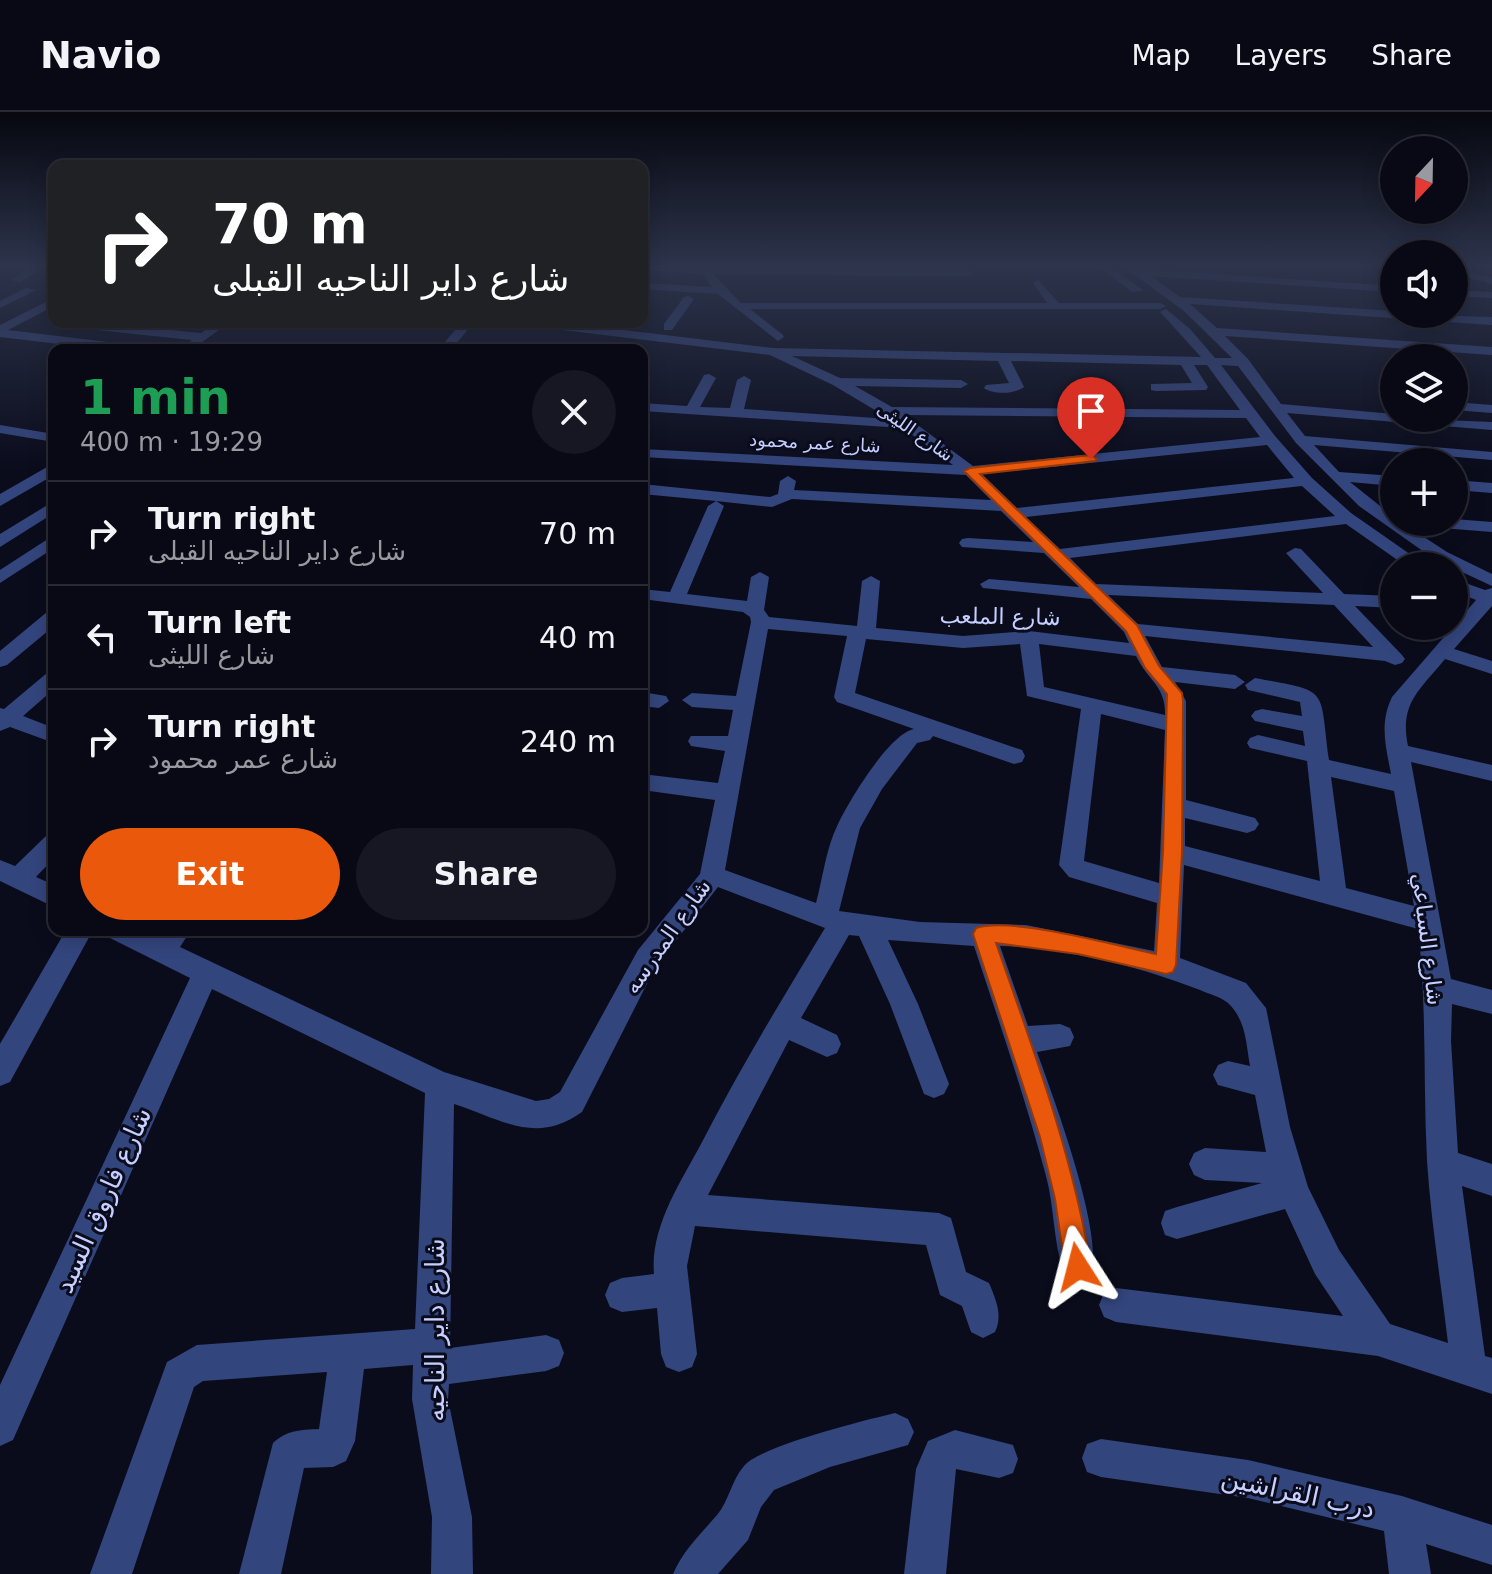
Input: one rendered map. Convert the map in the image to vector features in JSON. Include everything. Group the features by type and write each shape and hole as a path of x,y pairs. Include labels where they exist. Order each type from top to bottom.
{"street":[{"path":"9,332 96,344"},
{"path":"155,332 203,337"},
{"path":"193,344 210,332"},
{"path":"678,332 1003,357 1243,362"},
{"path":"723,332 731,333"},
{"path":"775,332 787,341"},
{"path":"1187,332 1215,362 1251,414 1306,481 1350,519 1398,552"},
{"path":"1213,332 1243,362 1301,440 1336,476 1380,510"},
{"path":"1435,332 1492,351"},
{"path":"746,334 787,341 1231,348"},
{"name":"شارع الليثى","path":"787,341 838,382 909,424 970,471 1132,629 1157,673 1174,693 1175,725 1183,766 1173,806 1166,965"},
{"path":"991,388 1017,387 1003,357"},
{"path":"1156,387 1201,387 1185,361"},
{"path":"691,410 709,378"},
{"path":"736,413 744,380"},
{"path":"838,382 961,384"},
{"path":"648,407 909,424"},
{"path":"1468,407 1492,409"},
{"path":"1279,408 1380,417"},
{"path":"889,411 1251,414"},
{"path":"1468,424 1492,426"},
{"path":"0,429 48,437"},
{"name":"شارع عمر محمود","path":"648,453 970,471 1272,440"},
{"path":"1301,440 1492,456"},
{"path":"648,491 772,502 786,494 792,463"},
{"path":"0,501 48,472"},
{"path":"1336,476 1380,480"},
{"path":"786,494 1011,510 1306,481"},
{"path":"1468,486 1492,488"},
{"path":"676,598 716,506"},
{"path":"0,542 48,510"},
{"path":"968,543 1053,552 1350,519"},
{"path":"1468,525 1492,527"},
{"path":"1411,536 1430,552"},
{"path":"0,578 48,544"},
{"path":"1295,553 1416,681"},
{"name":"شارع المدرسه","path":"150,936 170,940 205,974 440,1085 536,1116 555,1113 571,1102 631,982 668,929 703,892 712,875 745,704 760,577"},
{"path":"871,581 862,632 844,697 1014,756"},
{"path":"989,584 1094,592 1380,601"},
{"name":"شارع السباعي","path":"1480,1372 1443,1164 1437,1041 1439,988 1430,921 1396,751 1395,712 1402,697 1484,594"},
{"name":"شارع الملعب","path":"648,595 862,632 963,642 1029,637 1145,651"},
{"path":"0,661 48,621"},
{"path":"1132,629 1392,655"},
{"path":"1029,637 1034,691 1101,703 1175,725"},
{"path":"1441,651 1492,668"},
{"path":"1157,673 1245,683 1309,696 1334,895"},
{"path":"3,719 48,683"},
{"path":"692,700 745,704"},
{"path":"1101,703 1071,865 1078,870 1170,896"},
{"path":"1262,716 1313,726"},
{"path":"3,719 48,734"},
{"path":"679,1354 670,1266 673,1242 684,1209 782,1023 845,922 848,827 910,737 922,735 928,727"},
{"path":"699,741 737,745"},
{"path":"1258,743 1403,785"},
{"path":"1396,751 1492,773"},
{"path":"648,783 728,793"},
{"path":"1173,806 1247,824"},
{"path":"7,877 48,847"},
{"path":"1173,852 1430,921"},
{"path":"712,875 845,922 920,933 1026,936 1078,945 1166,965 1236,992 1248,1003 1260,1032 1267,1084 1290,1180 1327,1262 1378,1338"},
{"path":"7,877 48,894"},
{"path":"845,922 893,974 934,1084"},
{"path":"983,934 1051,1137 1068,1199 1078,1267"},
{"path":"0,1072 77,936"},
{"name":"شارع فاروق السيد","path":"0,1427 205,974"},
{"path":"1439,988 1492,1002"},
{"path":"782,1023 827,1044"},
{"path":"1017,1040 1060,1037"},
{"path":"1228,1075 1267,1084"},
{"name":"شارع داير الناحيه","path":"440,1085 432,1422 452,1517 452,1574"},
{"path":"1205,1164 1290,1180"},
{"path":"1443,1164 1492,1180"},
{"path":"1177,1223 1290,1180"},
{"path":"684,1209 939,1230 952,1283 977,1295 983,1320"},
{"path":"622,1295 672,1289"},
{"path":"1116,1305 1378,1338 1480,1372"},
{"path":"260,1574 287,1457 295,1449 327,1450 333,1448 336,1441 348,1352"},
{"path":"111,1574 180,1375 188,1366 348,1352 432,1357 546,1353"},
{"path":"694,1574 709,1551 734,1526 746,1495 760,1476 830,1448 895,1432"},
{"path":"925,1574 935,1469 942,1455 955,1449 999,1459"},
{"name":"درب القراشين","path":"1101,1458 1248,1479 1402,1516 1492,1545"},
{"path":"1402,1516 1410,1574"}],"route":[{"path":"1078,1267 1068,1199 1051,1137 983,934 1026,936 1125,954 1166,965 1173,852 1176,701 1169,685 1152,668 1132,629 970,471 1091,459"}]}
